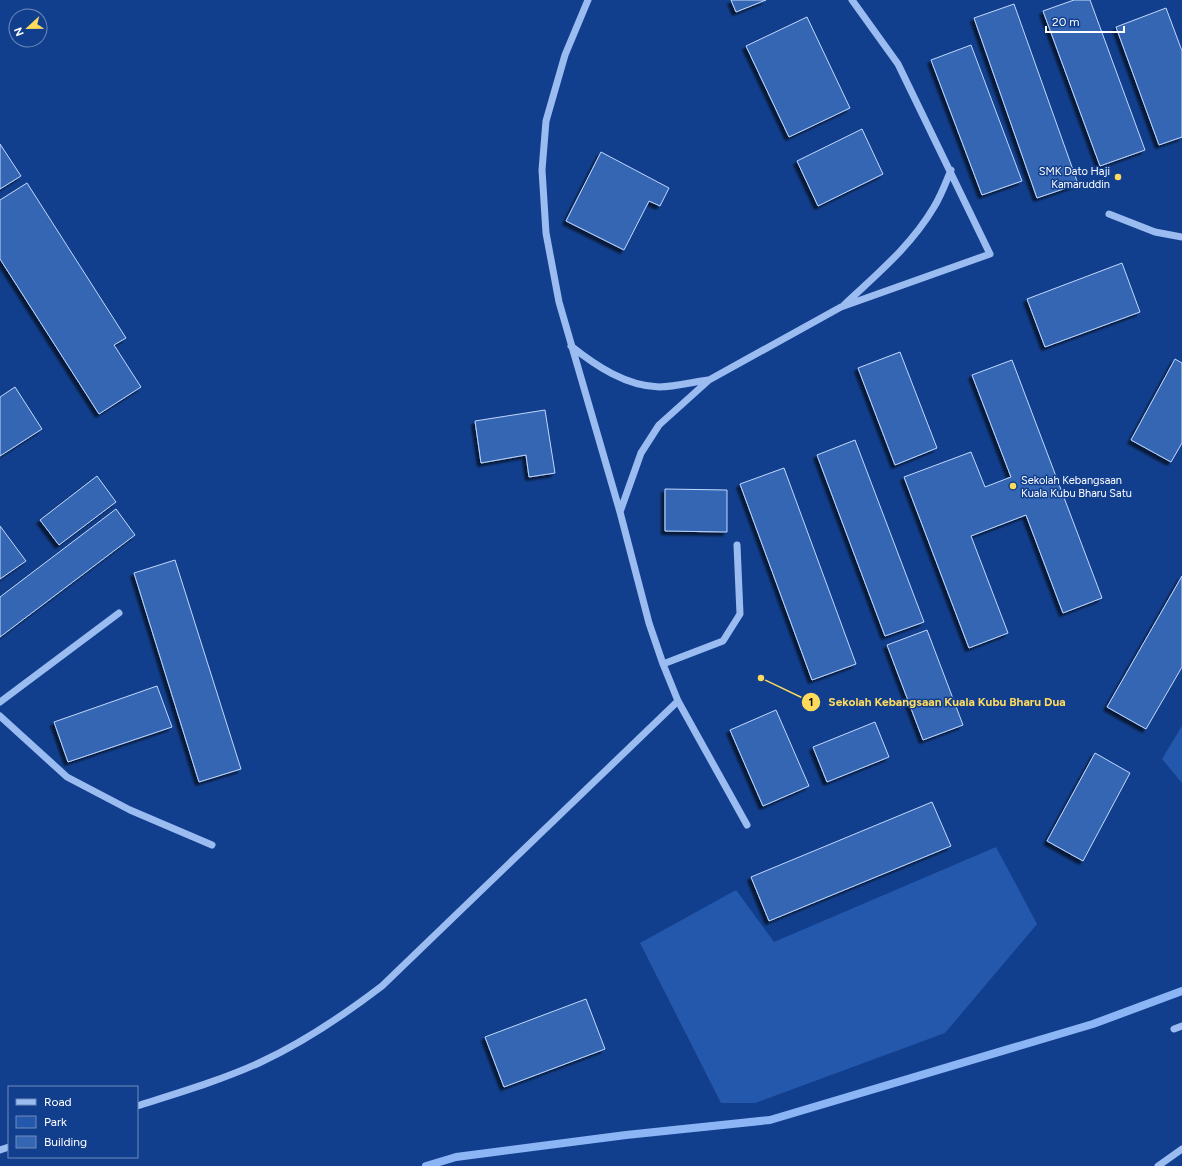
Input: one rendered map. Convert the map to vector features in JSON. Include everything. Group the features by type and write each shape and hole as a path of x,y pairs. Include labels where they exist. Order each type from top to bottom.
{"street":[{"path":"588,0 565,55 546,121 542,170 546,232 560,302 571,346 620,512 649,622 663,664 678,701 747,825"},
{"path":"620,512 641,453 659,425 709,380 841,307 990,254 951,170 898,64 852,0"},
{"path":"841,307 892,260 914,237 935,206 951,170"},
{"path":"1109,214 1155,232 1182,237"},
{"path":"571,346 596,366 635,383 660,387 709,380"},
{"path":"663,664 723,641 740,614 737,545"},
{"path":"0,702 119,613"},
{"path":"138,1106 260,1062 344,1015 382,986 678,701"},
{"path":"0,716 67,777 130,810 212,845"},
{"path":"1174,1029 1182,1026"},
{"path":"1158,1166 1182,1149"}],"green space":[{"path":"1182,726 1182,783 1162,759"},
{"path":"996,847 1037,924 945,1033 755,1103 721,1103 640,943 736,890 774,942"}],"building":[{"path":"731,0 766,0 736,12"},
{"path":"1074,0 1090,0 1145,150 1100,166 1043,11"},
{"path":"1014,4 1078,184 1037,198 974,18"},
{"path":"1166,8 1182,51 1182,137 1159,145 1116,27"},
{"path":"807,17 850,108 789,137 746,46"},
{"path":"971,45 1022,181 982,195 931,60"},
{"path":"862,129 883,174 818,206 797,161"},
{"path":"0,144 21,176 0,189"},
{"path":"601,152 669,188 660,206 649,201 624,250 566,221"},
{"path":"27,183 126,338 114,345 141,387 99,414 0,259 0,200"},
{"path":"1122,263 1140,312 1045,347 1027,299"},
{"path":"900,352 937,448 895,465 858,368"},
{"path":"1175,359 1182,363 1182,443 1171,462 1131,440"},
{"path":"1012,360 1102,598 1063,613 1026,515 971,536 1008,633 969,648 904,477 971,452 985,487 1011,477 972,375"},
{"path":"15,387 42,429 0,456 0,397"},
{"path":"545,410 555,473 529,477 526,455 481,463 475,421"},
{"path":"855,440 924,622 885,636 817,455"},
{"path":"784,468 856,664 812,680 740,484"},
{"path":"97,476 116,502 59,545 40,520"},
{"path":"665,489 727,490 727,532 665,531"},
{"path":"116,509 135,535 0,637 0,597"},
{"path":"0,526 26,561 0,579"},
{"path":"175,560 241,769 199,782 134,573"},
{"path":"1182,576 1182,667 1146,729 1107,707"},
{"path":"927,630 963,725 923,740 887,645"},
{"path":"157,686 172,727 68,762 54,722"},
{"path":"776,710 809,786 763,806 730,730"},
{"path":"875,722 889,757 827,782 813,747"},
{"path":"1095,753 1130,773 1083,861 1047,841"},
{"path":"932,802 951,846 769,921 751,877"},
{"path":"586,999 605,1049 504,1087 485,1037"}],"waterway":[{"path":"426,1166 456,1157 626,1135 770,1120 1093,1024 1182,991"}],"place":[{"name":"SMK Dato Haji Kamaruddin","path":"1118,177"},
{"name":"Sekolah Kebangsaan Kuala Kubu Bharu Satu","path":"1013,486"},
{"name":"Sekolah Kebangsaan Kuala Kubu Bharu Dua","path":"761,678"}]}
